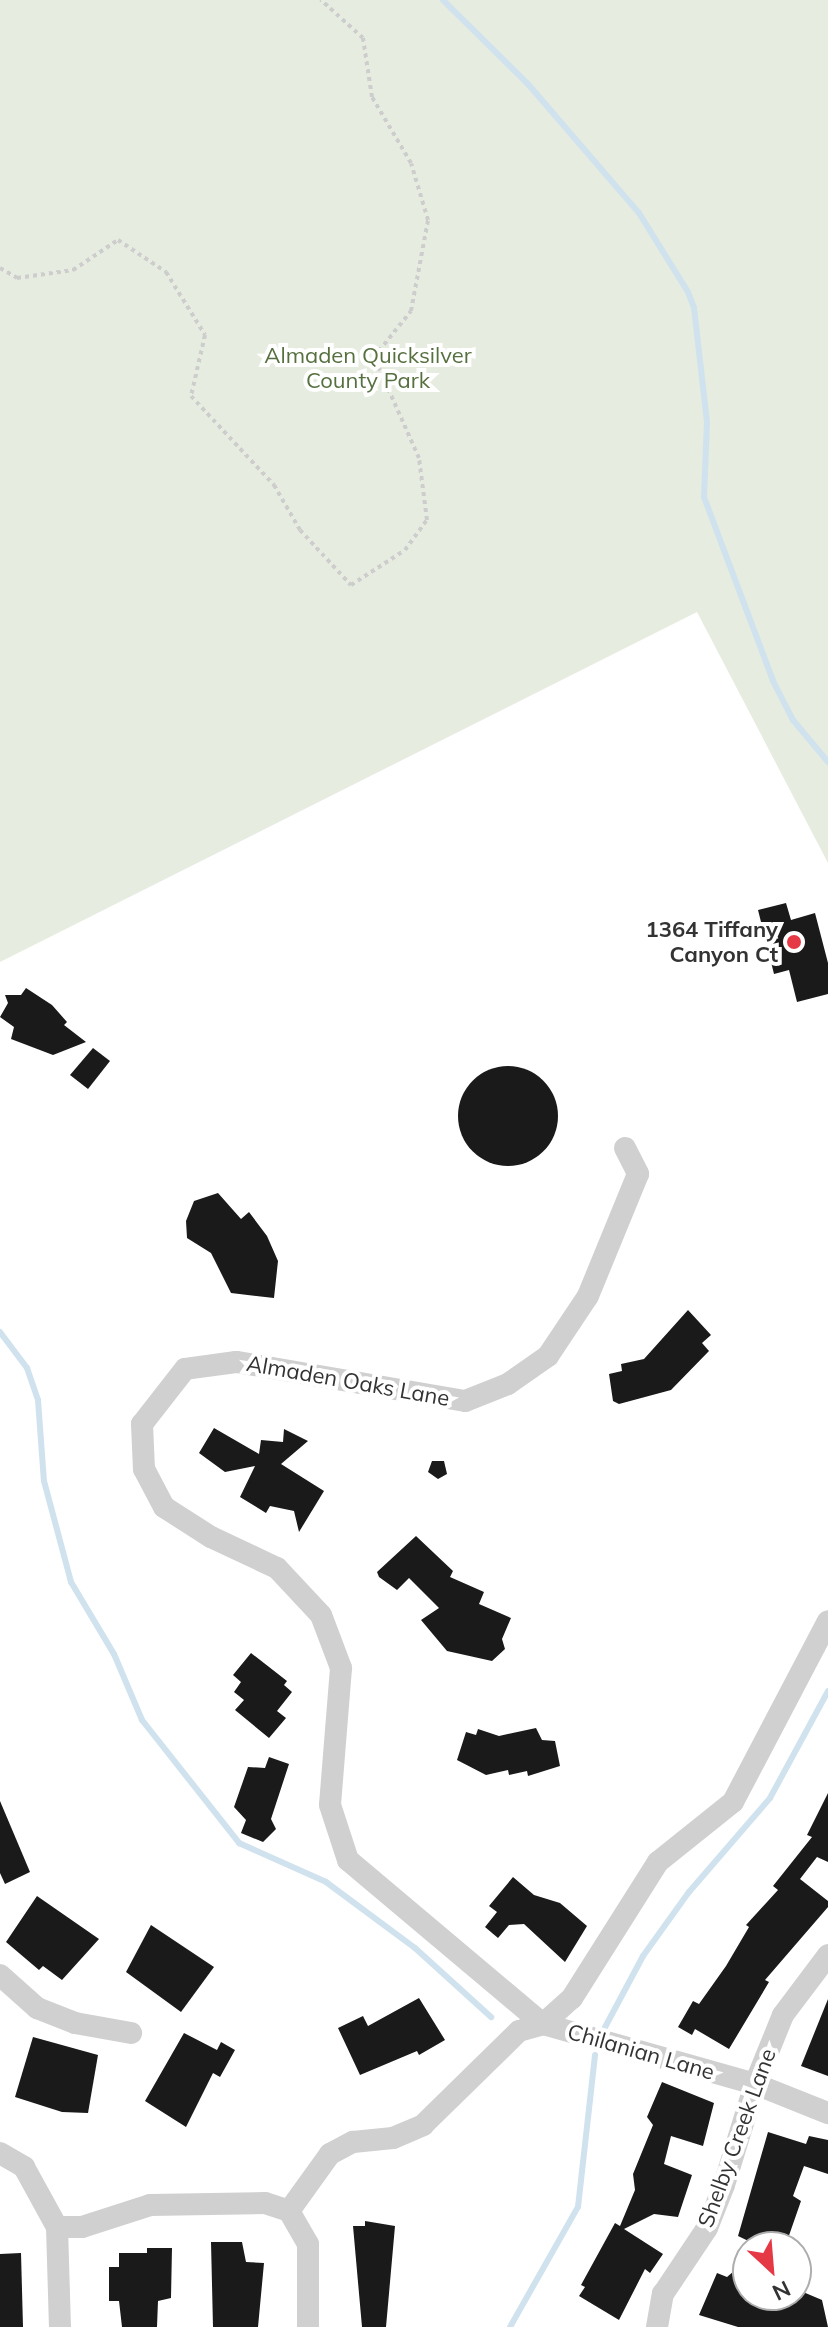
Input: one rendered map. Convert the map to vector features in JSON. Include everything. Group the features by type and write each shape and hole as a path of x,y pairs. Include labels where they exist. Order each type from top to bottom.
{"street":[{"name":"Almaden Oaks Lane","path":"543,2024 348,1860 330,1805 341,1668 321,1615 277,1568 211,1537 164,1507 144,1469 142,1424 185,1369 236,1362 465,1401 508,1384 548,1356 588,1296 638,1174 625,1148"},
{"path":"289,2211 330,2154 353,2142 393,2138 423,2125 519,2031 543,2024 572,1998 658,1862 733,1802 828,1621"},
{"name":"Shelby Creek Lane","path":"657,2327 663,2294 707,2228 719,2199 755,2084 783,2015 828,1955"},
{"path":"0,1975 37,2008 75,2023 131,2033"},
{"name":"Chilanian Lane","path":"543,2024 755,2084 828,2113"},
{"path":"0,2153 24,2167 57,2227 60,2327"},
{"path":"57,2227 82,2227 150,2205 265,2203 289,2211 308,2244 308,2327"}],"path":[{"path":"0,268 17,278 73,270 118,240 166,272 205,335 191,396 274,485 300,530 351,585 405,550 427,520 419,458 374,357 411,311 428,220 411,163 372,97 363,38 321,0"}],"green space":[{"name":"Almaden Quicksilver County Park","path":"0,0 828,0 828,863 697,612 0,962"}],"building":[{"name":"1364 Tiffany Canyon Ct","path":"786,903 791,920 815,913 828,963 828,994 797,1002 789,970 774,974 758,910"},
{"path":"26,988 52,1005 67,1022 64,1025 86,1042 53,1055 11,1039 14,1027 0,1017 8,1003 5,995 21,995"},
{"path":"93,1048 110,1061 88,1089 70,1075"},
{"path":"508,1066 527,1070 543,1081 554,1097 558,1116 554,1135 543,1151 527,1162 508,1166 489,1162 473,1151 462,1135 458,1116 462,1097 473,1081 489,1070"},
{"path":"218,1193 241,1219 249,1212 267,1236 278,1261 274,1298 231,1293 211,1253 187,1238 186,1221 194,1201"},
{"path":"688,1310 711,1335 702,1343 709,1351 671,1390 619,1404 613,1401 609,1374 622,1371 621,1364 644,1359"},
{"path":"214,1428 259,1454 261,1440 283,1442 284,1429 308,1441 281,1464 324,1491 299,1532 294,1511 270,1506 266,1513 240,1497 255,1466 225,1472 199,1453"},
{"path":"432,1461 444,1461 447,1474 438,1479 428,1472"},
{"path":"416,1536 453,1571 450,1577 484,1592 479,1604 511,1618 502,1639 505,1649 492,1661 447,1651 421,1620 439,1608 409,1578 397,1590 379,1577 377,1572"},
{"path":"251,1653 287,1681 284,1685 292,1692 277,1711 286,1718 269,1738 235,1710 244,1700 234,1692 241,1682 233,1675"},
{"path":"536,1728 542,1740 555,1741 560,1766 528,1776 527,1771 509,1775 508,1770 486,1775 457,1760 466,1732 476,1735 478,1729 499,1736"},
{"path":"269,1757 289,1764 271,1819 276,1829 263,1842 241,1833 246,1820 234,1807 248,1767 265,1768"},
{"path":"828,1793 828,1862 817,1857 800,1879 828,1901 828,1907 765,1980 769,1982 729,2049 695,2029 692,2035 678,2027 693,2001 699,2004 726,1966 749,1927 746,1925 778,1890 773,1886 812,1837 807,1835"},
{"path":"0,1801 30,1872 5,1884 0,1873"},
{"path":"513,1877 534,1895 560,1903 587,1926 565,1962 524,1924 509,1925 498,1938 485,1927 497,1912 489,1906"},
{"path":"37,1896 99,1939 62,1980 43,1966 39,1970 6,1942"},
{"path":"151,1925 214,1967 181,2012 126,1972"},
{"path":"419,1998 445,2040 419,2055 417,2051 360,2075 338,2028 363,2016 368,2026"},
{"path":"828,1999 828,2076 801,2066"},
{"path":"184,2033 217,2050 221,2042 235,2050 220,2077 213,2073 186,2127 145,2101"},
{"path":"33,2037 98,2055 88,2113 62,2112 15,2097"},
{"path":"662,2082 714,2103 703,2146 671,2136 664,2164 692,2175 678,2217 654,2214 624,2229 663,2254 650,2273 645,2269 619,2320 579,2296 585,2287 581,2285 615,2223 620,2226 635,2190 633,2174 653,2125 647,2117"},
{"path":"768,2132 806,2144 809,2136 828,2140 828,2174 804,2166 793,2196 801,2201 791,2231 739,2231"},
{"path":"365,2221 395,2226 386,2327 362,2327 353,2226 365,2226"},
{"path":"211,2242 242,2242 246,2262 264,2263 258,2327 213,2327"},
{"path":"147,2248 172,2248 171,2298 158,2301 157,2327 122,2327 119,2301 109,2301 109,2267 119,2267 119,2253 147,2253"},
{"path":"21,2253 23,2327 0,2327 0,2254"},
{"path":"717,2273 727,2277 732,2273 732,2311 812,2311 812,2296 822,2300 828,2327 738,2327 699,2315"}],"waterway":[{"path":"443,0 528,84 639,213 688,292 694,308 707,422 704,497 773,681 793,720 828,762"},
{"path":"0,1332 27,1368 38,1400 44,1481 71,1582 114,1654 142,1720 239,1843 326,1882 415,1948 491,2017"},
{"path":"603,2031 643,1956 689,1892 770,1798 828,1691"},
{"path":"510,2327 578,2207 595,2055"}],"place":[{"name":"1364 Tiffany Canyon Ct","path":"794,942"}]}
